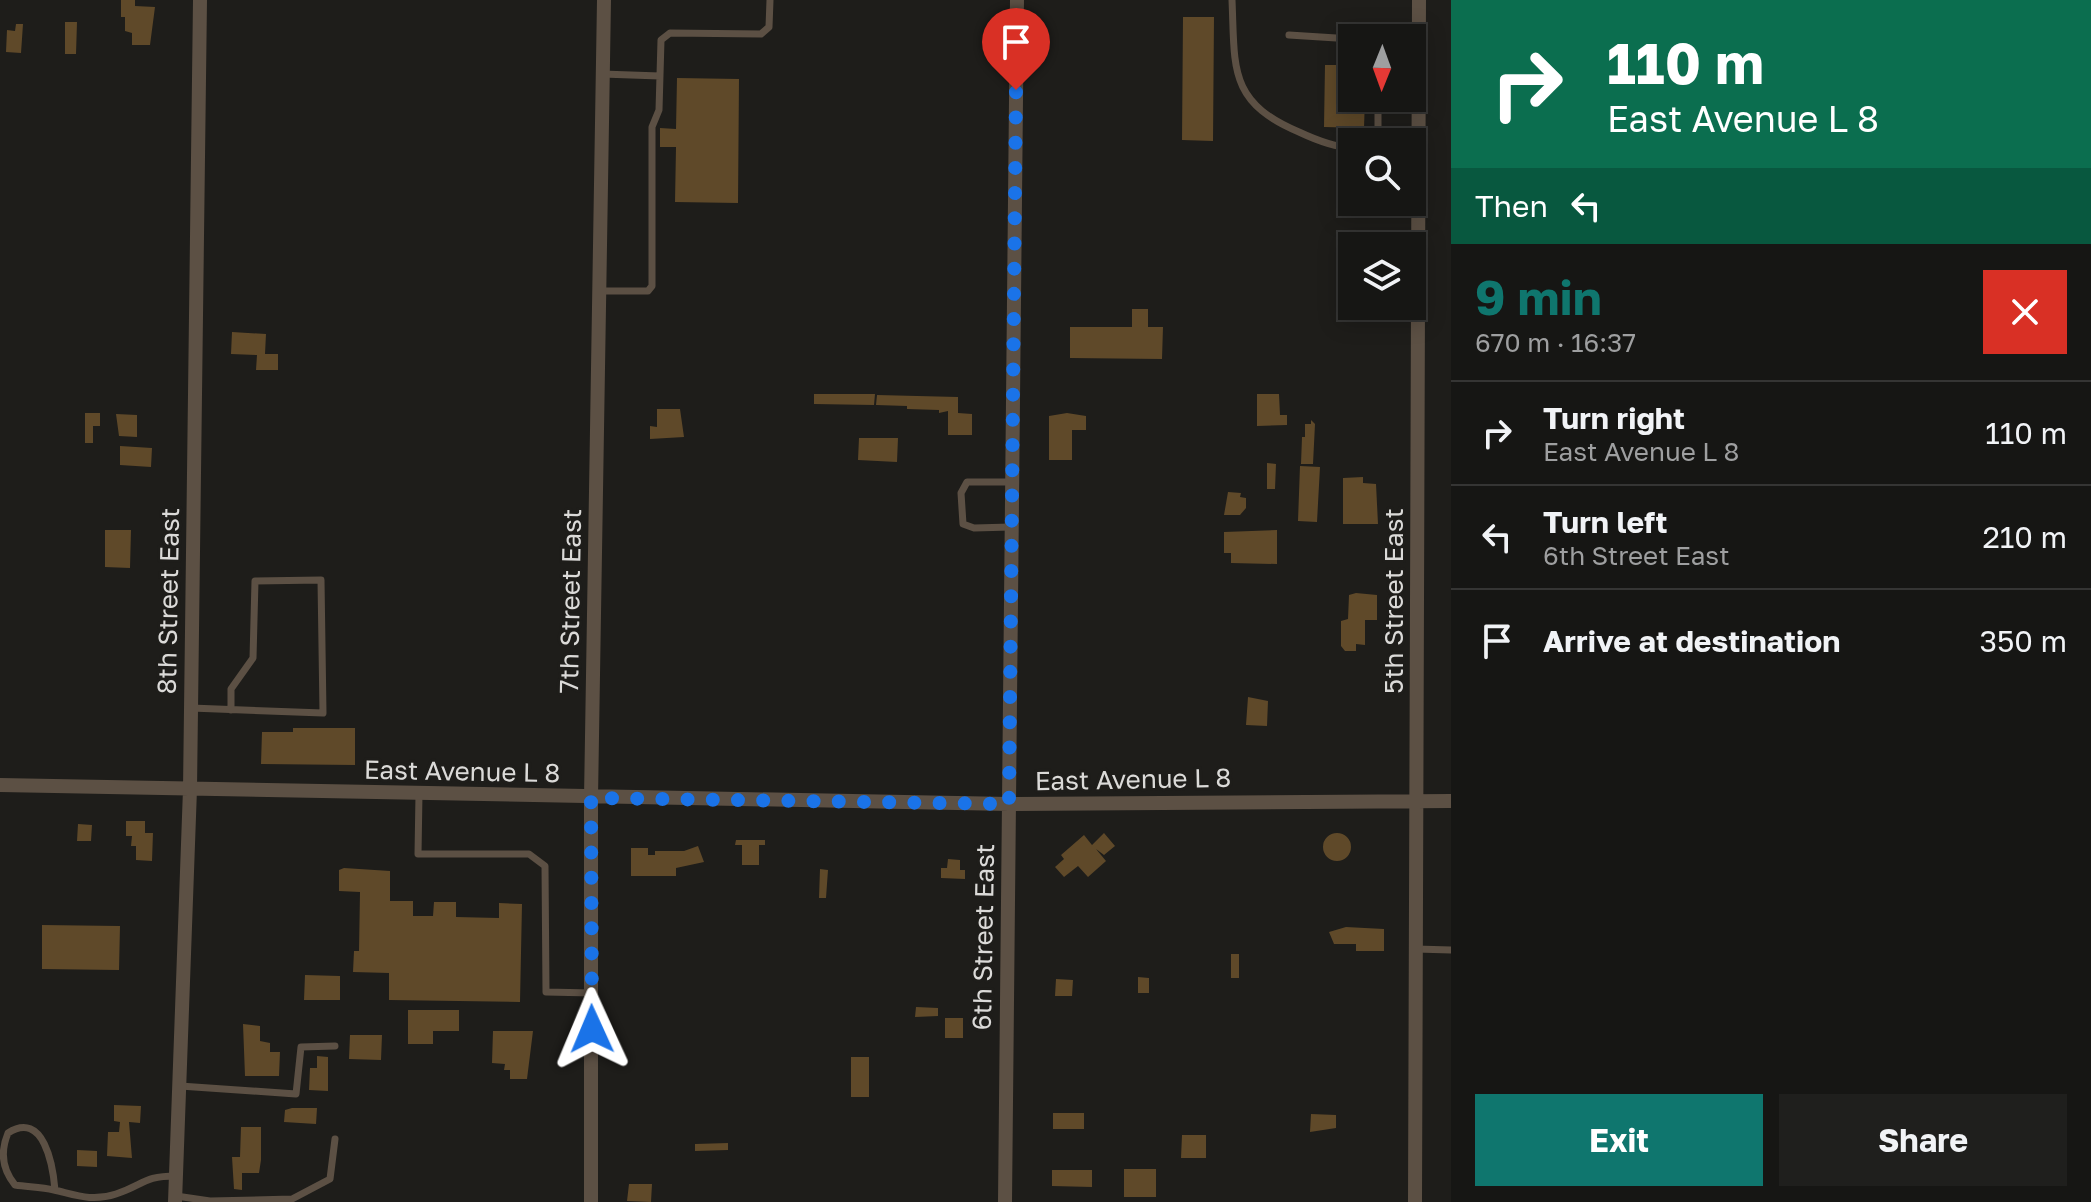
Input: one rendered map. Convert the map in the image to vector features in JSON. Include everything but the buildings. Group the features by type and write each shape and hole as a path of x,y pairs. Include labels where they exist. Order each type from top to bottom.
{"street":[{"name":"8th Street East","path":"176,1199 190,789 200,0"},
{"name":"7th Street East","path":"591,1202 591,798 604,0"},
{"name":"6th Street East","path":"1005,1202 1017,0"},
{"name":"5th Street East","path":"1416,128 1419,0"},
{"name":"5th Street East","path":"1415,216 1415,1202"},
{"name":"East Avenue L 8","path":"0,785 1009,804 1451,801"}],"lane":[{"path":"599,291 639,293 648,291 652,286 652,127 659,110 660,46 665,35 761,34 769,27 770,0"},
{"path":"1232,0 1237,71 1242,91 1254,105 1290,128 1338,146"},
{"path":"1289,35 1338,38"},
{"path":"602,74 660,76"},
{"path":"1011,482 967,482 961,493 963,524 974,528 1011,527"},
{"path":"191,708 231,710 323,713 321,580 255,581 253,658 231,689 231,710"},
{"path":"419,794 418,854 529,854 540,860 545,866 546,992 592,993"},
{"path":"1416,949 1451,950"},
{"path":"180,1086 296,1094 301,1047 335,1046"},
{"path":"55,1190 45,1142 35,1131 24,1128 8,1133 2,1156 7,1175 15,1185 55,1190 67,1196 98,1198 116,1194 151,1176 176,1176"},
{"path":"176,1199 292,1199 330,1179 335,1139"}],"route":[{"path":"592,1029 591,798 1009,804 1016,90"}]}
